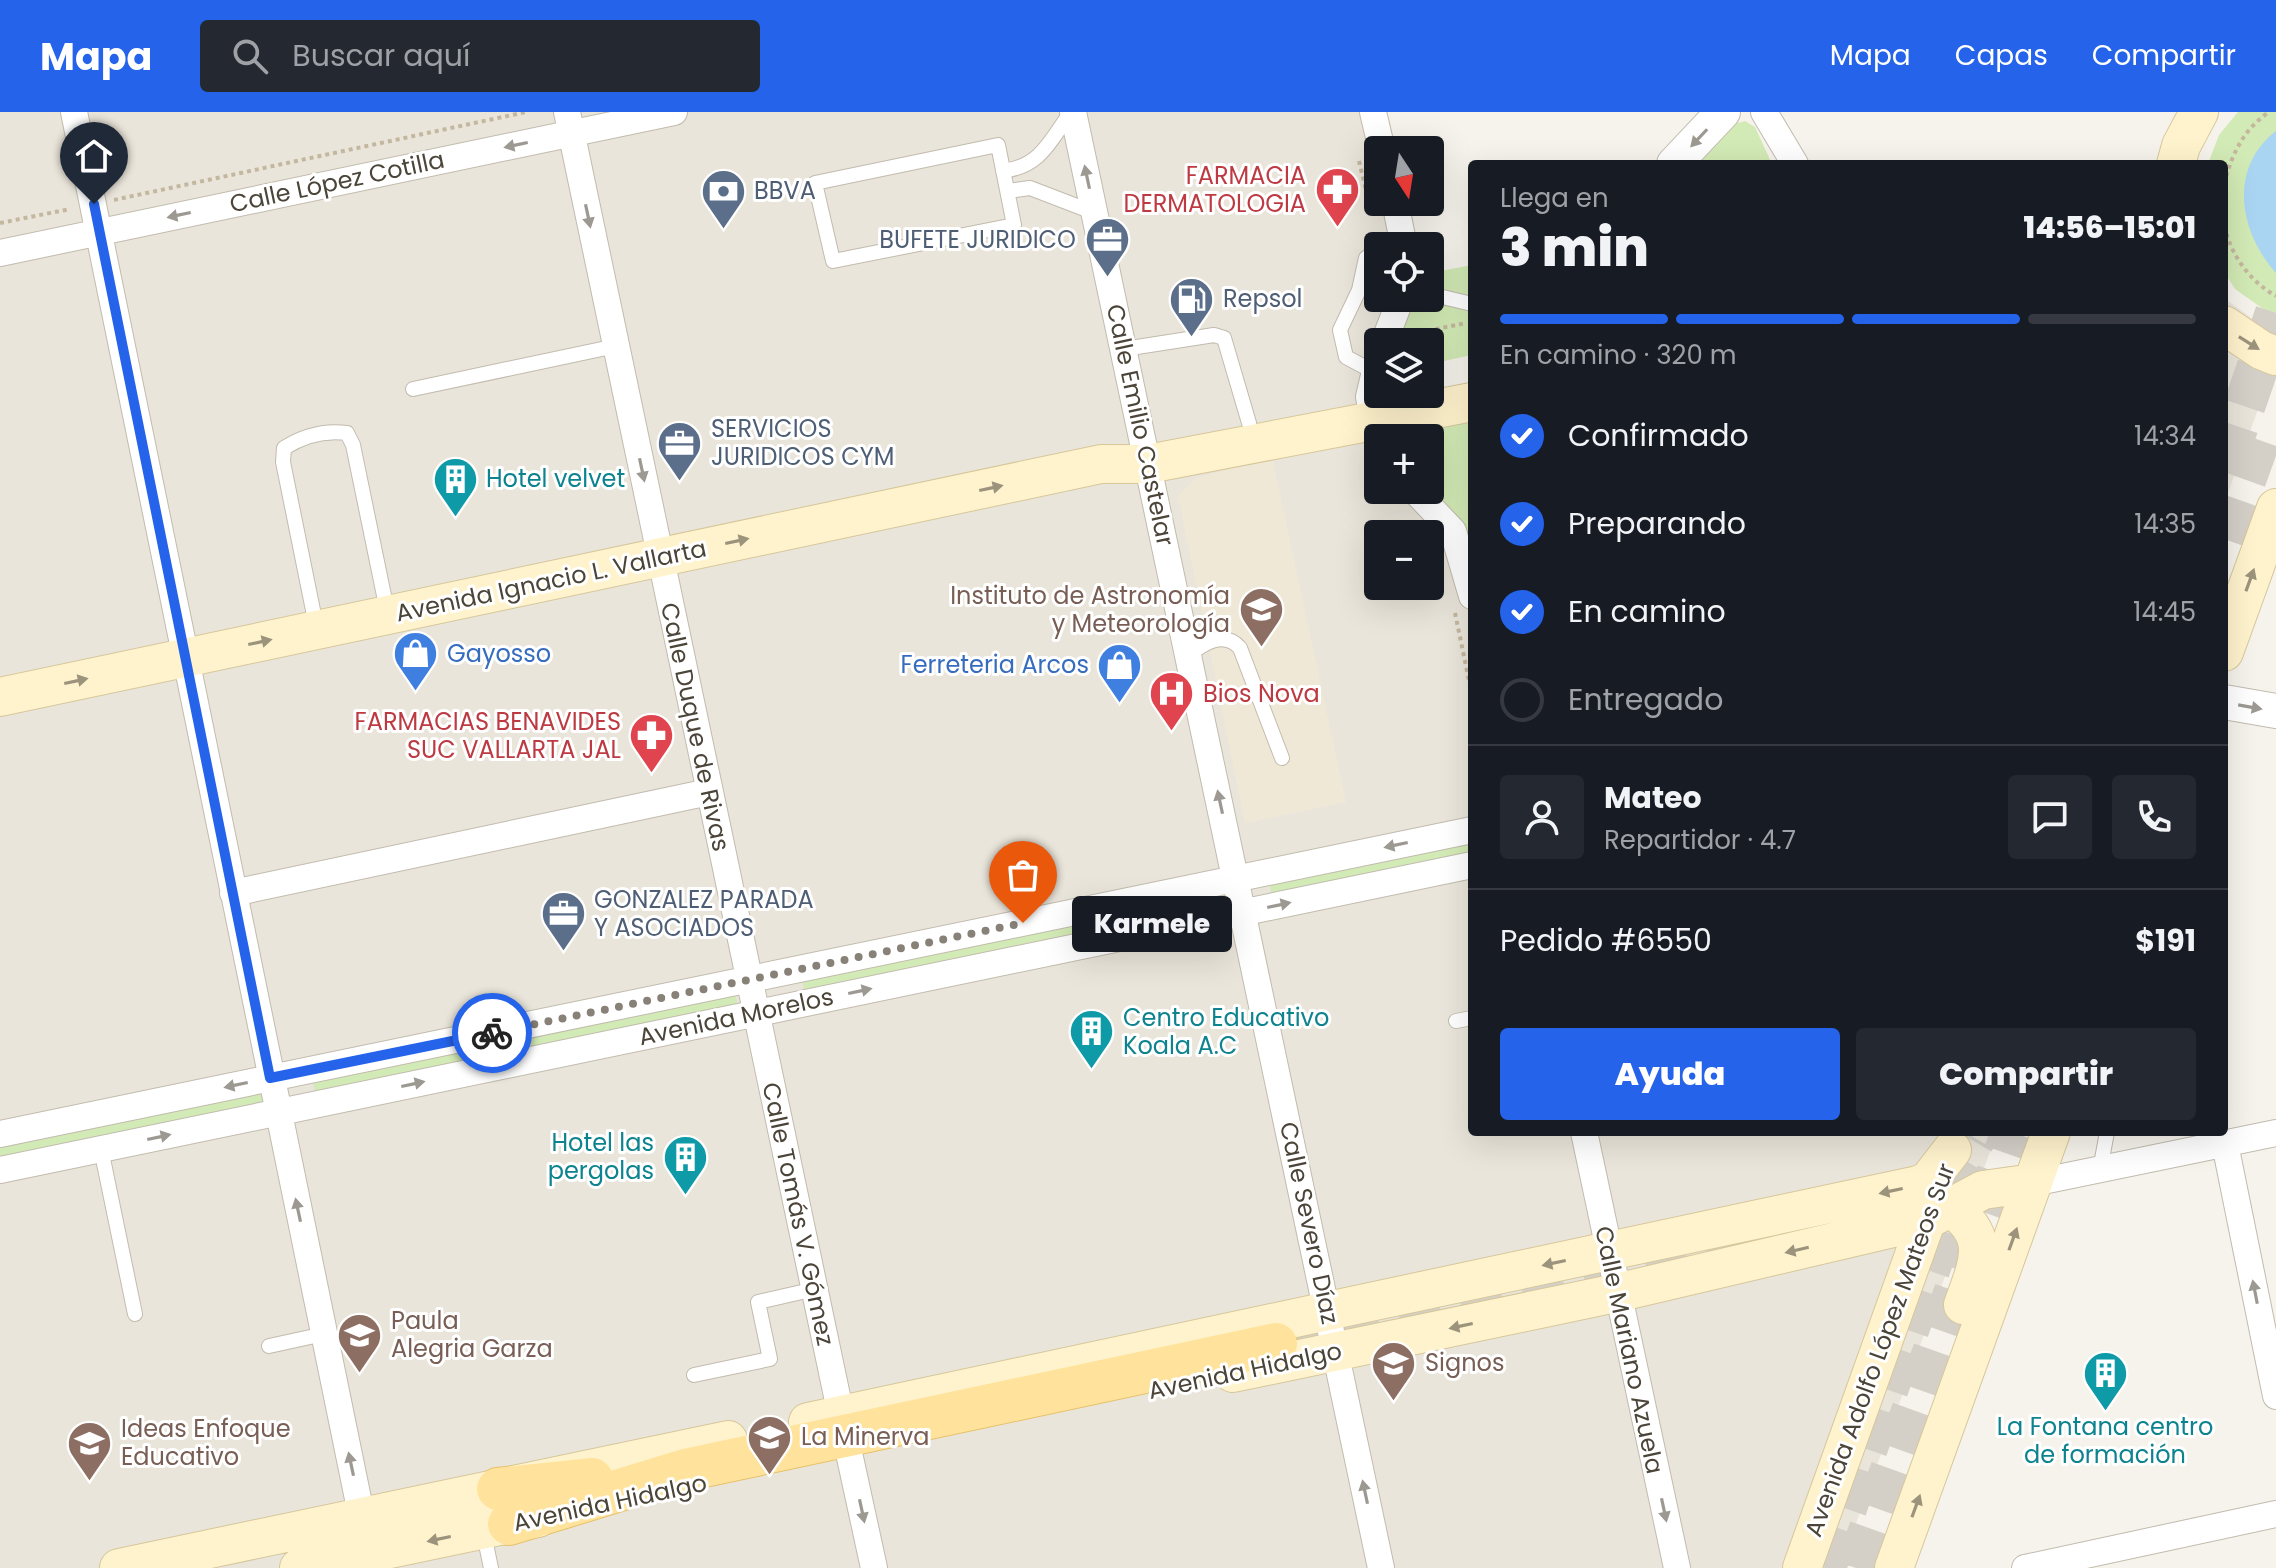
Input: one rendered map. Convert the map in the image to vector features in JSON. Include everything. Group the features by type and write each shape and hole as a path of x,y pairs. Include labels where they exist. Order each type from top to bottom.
{"main road":[{"path":"2165,112 2172,160"},
{"path":"2175,160 2199,112"},
{"path":"2228,328 2261,350 2276,356"},
{"path":"1444,381 1468,376"},
{"name":"Avenida Ignacio L. Vallarta","path":"1146,454 1249,423 1364,400"},
{"name":"Avenida Ignacio L. Vallarta","path":"0,697 1101,464 1364,401"},
{"name":"Avenida Ignacio L. Vallarta","path":"1444,401 1468,402"},
{"path":"2228,641 2276,508"},
{"path":"1894,1568 2050,1136"},
{"name":"Avenida Hidalgo","path":"299,1568 368,1546 497,1514 841,1415 1918,1185 1928,1181 1956,1141"},
{"name":"Avenida Adolfo López Mateos Sur","path":"1802,1568 1938,1213 1956,1141"},
{"name":"Avenida Hidalgo","path":"497,1514 849,1453 1616,1293 1938,1213 1983,1190 2033,1183"},
{"path":"1938,1213 1964,1217 1975,1232 1979,1255 1939,1376 1939,1444"},
{"path":"497,1514 685,1470 1276,1344"},
{"name":"Avenida Hidalgo","path":"119,1568 368,1546"}],"street":[{"path":"74,112 368,1546"},
{"name":"Calle López Cotilla","path":"0,253 569,123 674,112"},
{"name":"Calle Emilio Castelar","path":"1072,112 1237,878"},
{"path":"1371,136 1373,112"},
{"path":"1678,160 1723,112"},
{"path":"1764,112 1793,160"},
{"name":"Calle Duque de Rivas","path":"569,123 755,1013"},
{"path":"1427,504 1453,531 1468,582"},
{"path":"2228,703 2276,711"},
{"path":"233,893 709,792"},
{"name":"Avenida Morelos","path":"0,1134 1468,831"},
{"name":"Avenida Morelos","path":"0,1170 1468,866"},
{"name":"Calle Severo Díaz","path":"1237,878 1381,1568"},
{"name":"Calle Tomás V. Gómez","path":"755,1013 841,1415"},
{"name":"Avenida Hidalgo","path":"2033,1183 2276,1133"},
{"name":"Calle Mariano Azuela","path":"1585,1136 1677,1568"},
{"path":"2225,1144 2276,1396"},
{"path":"849,1453 874,1568"},
{"path":"2028,1568 2276,1514"}],"lane":[{"path":"1003,171 1023,168 1039,158 1072,112"},
{"path":"998,145 1008,191 1014,225 833,261 815,183 998,145"},
{"path":"1008,191 1030,188 1095,214"},
{"path":"1364,267 1359,290 1340,330 1346,357 1364,382"},
{"path":"1444,297 1468,303"},
{"path":"1124,349 1214,335 1224,338 1249,423"},
{"path":"413,389 616,346"},
{"path":"317,630 283,462 284,448 296,440 331,431 347,433 353,445 388,615"},
{"path":"1189,655 1203,644 1222,638 1233,641 1240,648 1282,758"},
{"path":"1456,1021 1468,1019"},
{"path":"2100,1170 2106,1136"},
{"path":"101,1149 135,1314"},
{"path":"694,1375 770,1359 758,1302 815,1289"},
{"path":"269,1346 324,1334"},
{"path":"491,1568 497,1514"}],"path":[{"path":"0,223 526,112"},
{"path":"2228,169 2232,154 2255,122 2269,112"},
{"path":"2228,236 2239,262 2263,289 2276,296"},
{"path":"1443,328 1468,322"}],"shaded area":[{"path":"0,112 1366,112 1371,136 1364,136 1364,216 1388,216 1392,232 1364,232 1364,312 1397,312 1387,328 1364,328 1364,408 1429,408 1432,424 1364,424 1364,504 1444,504 1444,479 1468,591 1468,1136 1996,1136 1840,1568 0,1568"},
{"path":"2228,301 2276,336 2276,359 2228,493"},
{"name":"Instituto de Astronomía y Meteorología","path":"1272,457 1346,802 1245,823 1178,496 1196,478"}],"green space":[{"path":"2238,112 2276,112 2276,318 2235,289 2228,278 2228,160 2210,160 2219,135"},
{"path":"1745,121 1755,127 1770,160 1699,160 1734,124"},
{"path":"1468,266 1468,356 1444,361 1444,328 1398,328 1405,312 1444,312 1444,270"},
{"path":"1468,418 1468,535 1444,501 1444,424 1436,424"},
{"path":"1468,838 1468,854 1272,896 1269,881"},
{"path":"1206,890 1210,909 805,994 801,975"},
{"path":"734,987 738,1006 316,1097 312,1078"},
{"path":"263,1088 267,1107 0,1163 0,1143"}],"water":[{"path":"2276,131 2276,273 2254,239 2244,201 2250,164 2260,146"}],"tunnel":[{"path":"2228,454 2276,313"},
{"path":"2228,528 2260,438"},
{"path":"1856,1568 2011,1136"},
{"path":"1938,1192 1947,1186 1975,1138"},
{"path":"1825,1568 1945,1224"},
{"path":"1276,1344 1821,1225"}],"way so far":[{"path":"492,1033 1023,923"}],"place":[{"name":"FARMACIA DERMATOLOGIA","path":"1337,229"},
{"name":"BBVA","path":"723,230"},
{"name":"BUFETE JURIDICO","path":"1107,279"},
{"name":"Repsol","path":"1192,338"},
{"name":"SERVICIOS JURIDICOS CYM","path":"680,482"},
{"name":"Hotel velvet","path":"455,518"},
{"name":"Instituto de Astronomía y Meteorología","path":"1261,649"},
{"name":"Gayosso","path":"416,693"},
{"name":"Ferreteria Arcos","path":"1120,704"},
{"name":"Bios Nova","path":"1172,733"},
{"name":"FARMACIAS BENAVIDES SUC VALLARTA JAL","path":"652,775"},
{"name":"Karmele","path":"1023,923"},
{"name":"GONZALEZ PARADA Y ASOCIADOS","path":"563,953"},
{"name":"Centro Educativo Koala A.C","path":"1092,1071"},
{"name":"Hotel las pergolas","path":"685,1196"},
{"name":"Paula Alegria Garza","path":"360,1374"},
{"name":"Signos","path":"1394,1402"},
{"name":"La Fontana centro de formación","path":"2105,1412"},
{"name":"La Minerva","path":"770,1476"},
{"name":"Ideas Enfoque Educativo","path":"90,1482"}],"route":[{"path":"94,204 270,1078 492,1033"}]}
